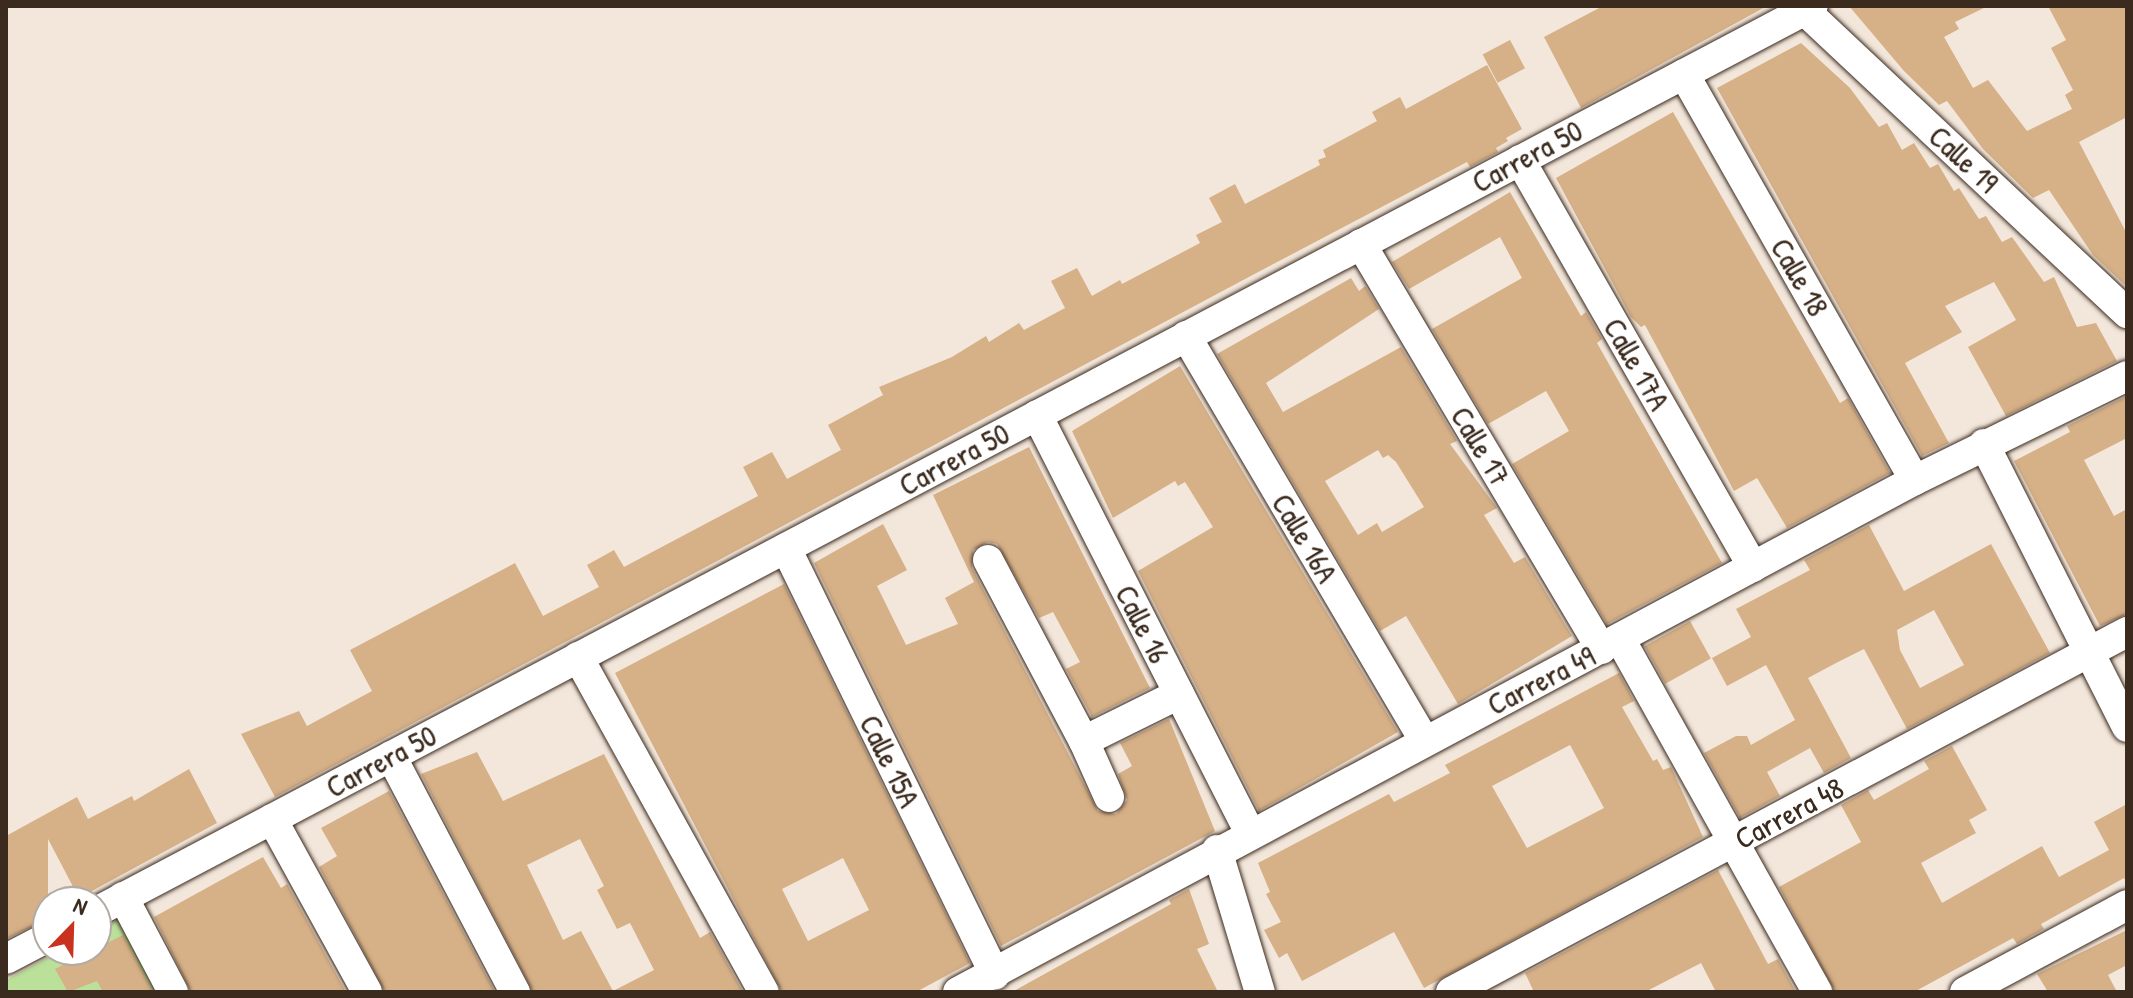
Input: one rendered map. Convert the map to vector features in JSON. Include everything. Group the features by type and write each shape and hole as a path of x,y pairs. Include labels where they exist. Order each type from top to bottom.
{"street":[{"name":"Carrera 50","path":"112,903 1806,7"},
{"name":"Calle 19","path":"1806,7 2127,313"},
{"name":"Calle 18","path":"1684,74 1915,480"},
{"name":"Calle 17A","path":"1520,160 1753,567"},
{"name":"Calle 17","path":"1361,244 1611,644 1817,992"},
{"name":"Calle 16A","path":"1186,336 1424,740"},
{"name":"Carrera 49","path":"958,992 1217,850 1611,644 1915,480 2127,376"},
{"name":"Calle 16","path":"1037,415 1250,833"},
{"path":"1984,444 2127,727"},
{"name":"Calle 15A","path":"786,548 995,974"},
{"path":"988,560 1084,741 1109,797"},
{"name":"Carrera 48","path":"1451,992 2127,632"},
{"path":"578,657 764,992"},
{"path":"1084,741 1179,694"},
{"path":"391,756 515,992"},
{"path":"272,819 367,992"},
{"path":"1217,850 1260,992"},
{"path":"123,897 173,992"},
{"path":"1965,992 2127,905"},
{"path":"6,959 32,945"}],"green space":[{"path":"118,920 158,992 6,992 6,980 32,966 112,966 112,923"}],"building":[{"path":"1603,6 1767,6 1581,108 1544,37"},
{"path":"1849,6 1988,6 1955,22 1959,29 1944,37 1973,88 1988,80 2027,131 2072,109 2065,95 2073,90 2051,48 2066,40 2048,6 2127,6 2127,117 2079,142 2127,234 2127,287 2093,255 2049,190 2033,198 1983,149 1947,101 1939,105 1904,71"},
{"path":"1510,40 1525,68 1498,83 1483,55"},
{"path":"1801,43 1850,88 1879,127 1887,123 1902,150 1914,143 1930,168 1938,164 1954,191 1959,188 1979,219 1986,216 2002,242 2012,237 2044,282 2054,277 2077,327 2096,323 2117,361 2006,416 1968,347 2016,320 1994,282 1945,306 1962,332 1905,363 1949,443 1922,456 1717,88"},
{"path":"1487,65 1522,129 1506,138 1508,141 1496,148 1498,152 1470,167 1467,162 1247,278 275,797 241,734 299,711 307,726 372,691 350,650 515,563 543,616 599,587 587,565 614,550 624,567 758,496 743,467 772,452 787,479 841,450 828,425 883,395 879,387 952,357 986,336 989,342 1019,323 1024,330 1065,308 1051,281 1077,268 1092,296 1120,280 1122,284 1200,243 1196,235 1222,222 1209,198 1235,184 1245,204 1320,165 1318,160 1326,157 1323,150 1377,121 1372,112 1400,97 1406,109"},
{"path":"1673,112 1840,403 1848,398 1890,473 1787,528 1757,478 1734,491 1645,325 1641,327 1631,317 1556,178"},
{"path":"1510,192 1581,316 1586,312 1602,339 1597,343 1722,563 1607,624 1512,464 1569,431 1546,391 1488,424 1432,329 1522,278 1500,237 1409,289 1392,262"},
{"path":"1351,278 1359,291 1365,286 1379,309 1266,383 1283,412 1401,347 1457,441 1450,444 1497,508 1484,515 1514,563 1525,557 1572,636 1458,704 1406,616 1380,631 1217,354","holes":["1378,450 1383,458 1388,455 1396,462 1424,507 1382,532 1377,523 1358,535 1325,481"]},
{"path":"1180,366 1398,732 1259,811 1138,571 1213,527 1185,482 1178,486 1175,481 1113,518 1072,431"},
{"path":"2127,396 2127,438 2084,460 2114,516 2127,509 2127,614 2100,626 2014,461 2070,432 2067,426"},
{"path":"1029,447 1150,688 1092,717 1066,669 1080,662 1053,612 1039,618 997,544 988,542 973,550 972,568 1098,811 1116,814 1127,800 1118,774 1132,766 1120,743 1169,719 1215,831 1001,946 814,563 883,524 907,570 877,586 906,645 958,624 945,598 974,582 933,495"},
{"path":"1869,525 1904,591 1991,544 2050,653 1907,729 1864,649 1836,663 1808,678 1851,758 1824,773 1810,748 1767,772 1780,796 1740,818 1704,753 1736,736 1747,736 1751,745 1795,720 1766,665 1727,686 1712,658 1751,637 1736,609 1810,570 1804,560","holes":["1934,610 1964,665 1920,688 1900,650 1897,630"]},
{"path":"784,584 970,963 916,992 782,992 615,673","holes":["843,858 869,910 808,941 782,889"]},
{"path":"1690,621 1711,659 1665,684 1645,646"},
{"path":"1619,673 1634,701 1622,707 1653,761 1657,759 1663,770 1671,767 1703,837 1424,988 1394,932 1302,981 1287,953 1279,958 1264,930 1281,922 1266,894 1270,892 1258,863 1389,794 1394,802 1450,773 1445,765","holes":["1570,745 1604,808 1527,848 1492,786"]},
{"path":"1952,746 1987,810 1969,820 1976,833 1921,863 1942,903 2042,846 2059,877 2109,850 2094,822 2127,804 2127,883 2124,878 2041,924 2044,929 2017,944 2013,938 1914,992 1835,992 1779,887 1861,842 1841,805 1868,790 1874,800 1929,769 1924,761"},
{"path":"477,752 503,801 604,754 700,938 710,932 743,992 533,992 421,774","holes":["580,839 604,886 597,890 617,929 630,923 654,970 613,991 581,931 563,940 527,865"]},
{"path":"189,769 217,823 101,886 73,886 48,839 48,886 32,886 32,927 6,939 6,836 77,797 88,819 132,796 134,801"},
{"path":"389,791 495,992 385,992 319,867 337,856 321,828"},
{"path":"263,857 281,888 287,884 346,992 191,992 154,917"},
{"path":"1718,870 1768,964 1778,959 1796,992 1716,992 1701,963 1645,992 1534,992 1525,973"},
{"path":"1189,889 1209,944 1197,949 1218,992 1012,992 1171,904 1169,900"},
{"path":"2127,930 2127,965 2108,975 2117,992 2048,992 2037,974"},
{"path":"123,935 153,992 103,992 97,981 68,992 55,969 61,966 112,966 112,940"}]}
